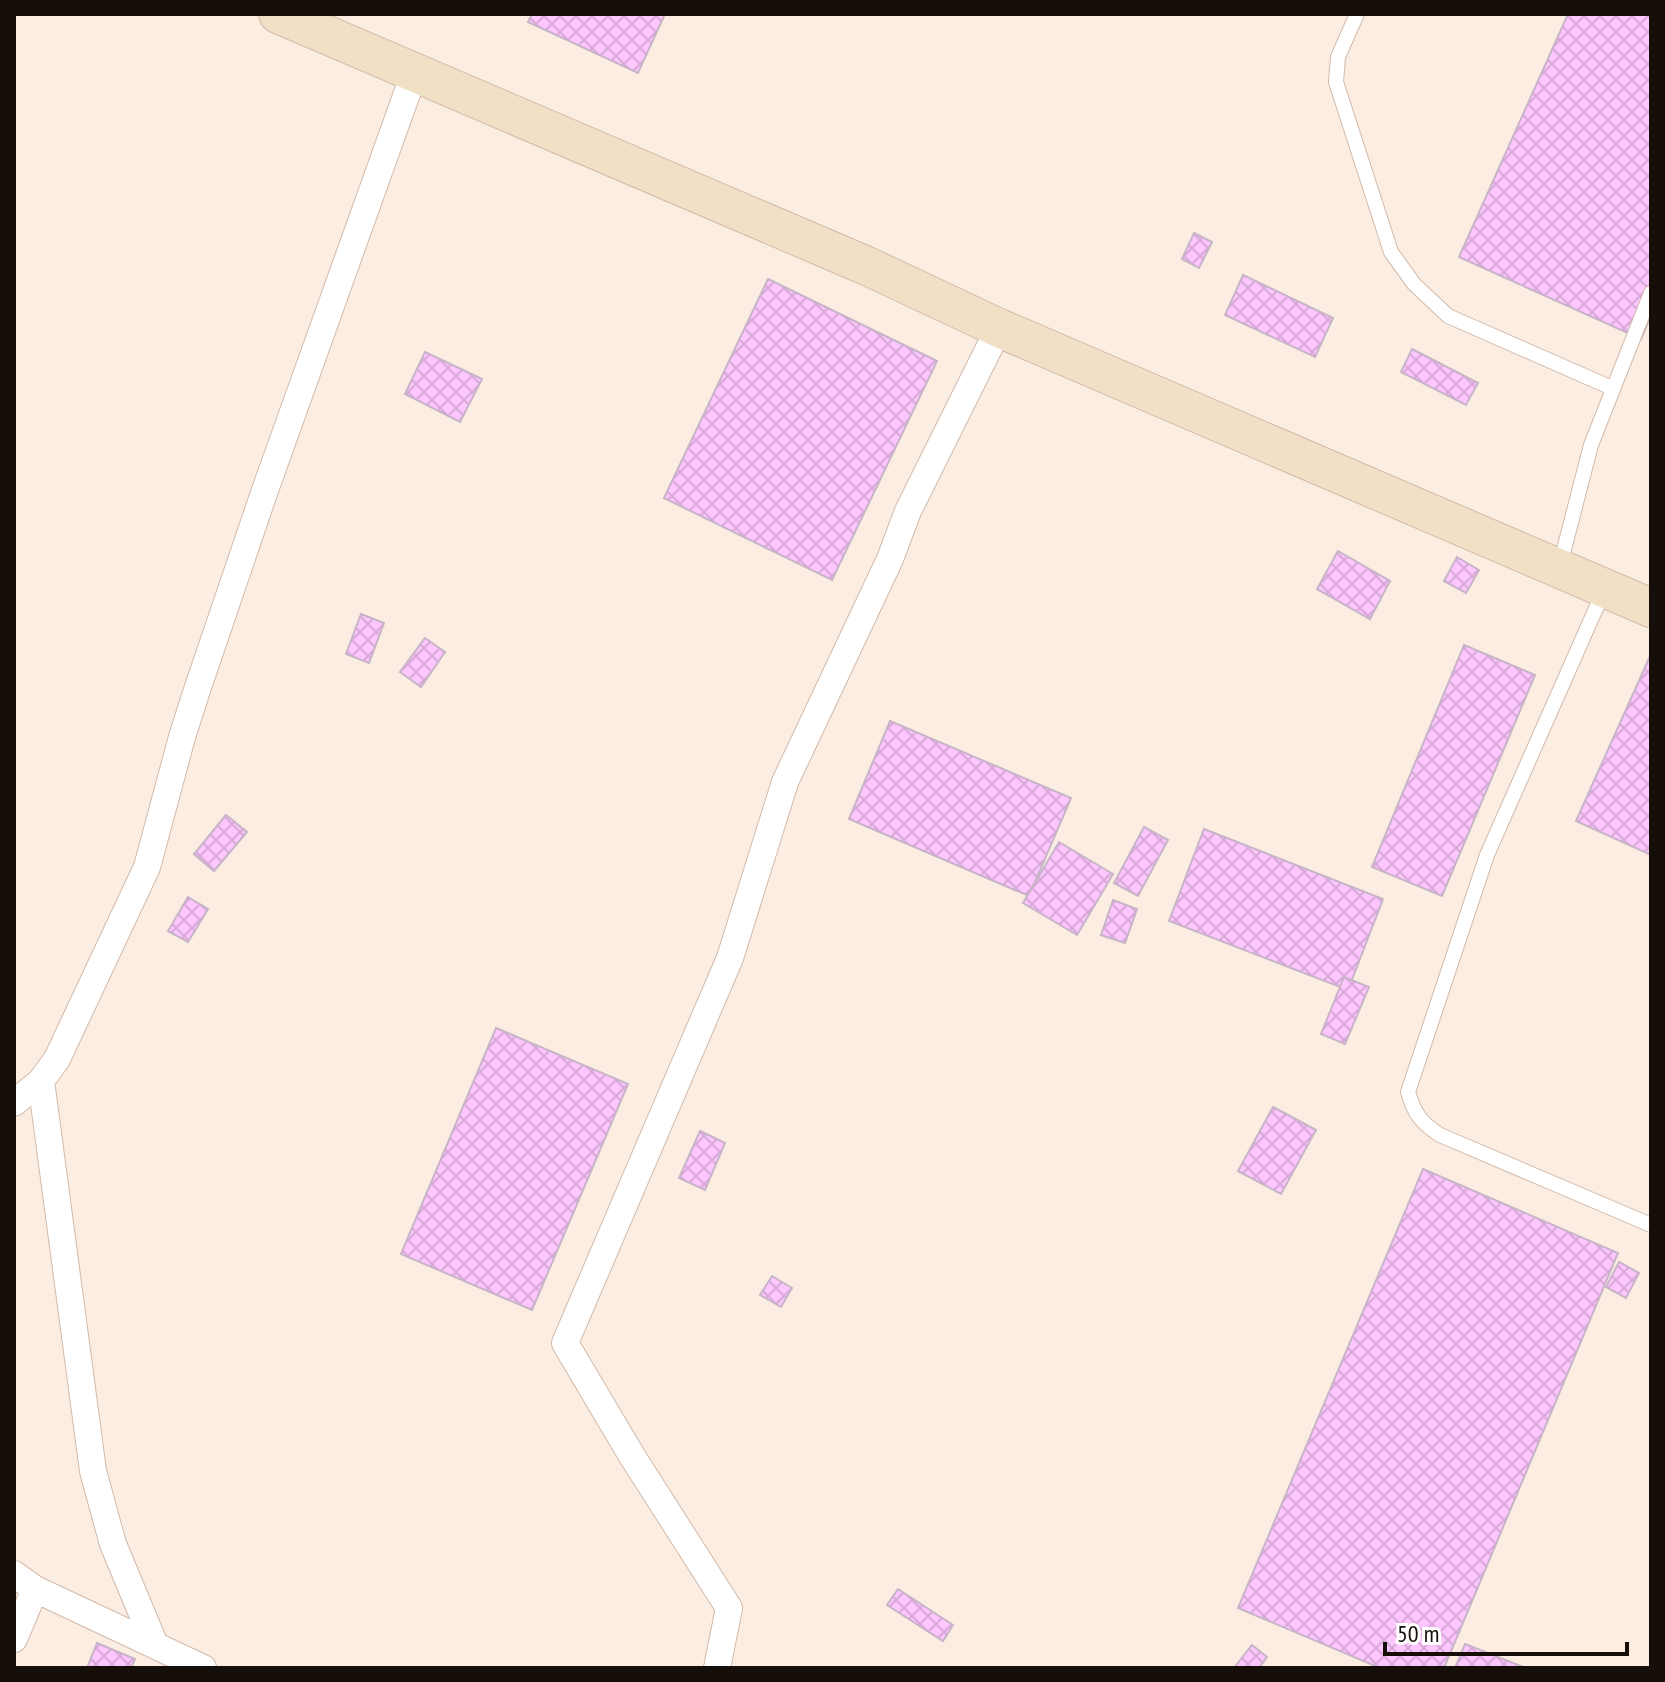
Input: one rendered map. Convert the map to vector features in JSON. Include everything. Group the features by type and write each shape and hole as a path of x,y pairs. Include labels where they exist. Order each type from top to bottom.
{"main road":[{"path":"278,14 867,266 999,328 1651,608"}],"street":[{"path":"14,1103 41,1081 57,1059 147,867 191,708 264,493 415,71"},
{"path":"717,1668 729,1608 632,1456 565,1343 730,958 785,782 890,559 908,511 999,328"},
{"path":"41,1081 93,1471 113,1544 155,1645"},
{"path":"14,1639 25,1582 203,1668"}],"lane":[{"path":"1357,14 1338,57 1336,82 1391,252 1414,284 1448,316 1612,388"},
{"path":"1560,568 1591,445 1651,293"},
{"path":"1605,588 1487,855 1408,1092 1413,1111 1424,1125 1440,1135 1651,1225"}],"building":[{"path":"532,14 665,14 638,73 528,22"},
{"path":"1568,14 1651,14 1651,316 1641,339 1459,257"},
{"path":"1194,233 1212,242 1199,268 1182,259"},
{"path":"1243,275 1333,318 1315,357 1225,315"},
{"path":"768,279 937,361 832,580 664,498"},
{"path":"1412,349 1478,383 1466,405 1401,372"},
{"path":"425,352 482,379 460,422 405,394"},
{"path":"1338,551 1390,581 1370,619 1317,589"},
{"path":"1457,557 1479,570 1466,593 1444,581"},
{"path":"361,614 384,623 369,663 346,654"},
{"path":"425,638 445,652 421,687 400,672"},
{"path":"1464,645 1535,675 1442,896 1372,867"},
{"path":"1651,654 1651,855 1576,821"},
{"path":"890,721 1071,798 1029,896 849,819"},
{"path":"226,815 247,832 214,871 194,854"},
{"path":"1144,827 1168,840 1138,896 1114,883"},
{"path":"1204,829 1383,899 1348,990 1169,921"},
{"path":"1059,842 1113,874 1077,935 1023,903"},
{"path":"188,897 208,909 188,942 168,931"},
{"path":"1113,900 1137,909 1125,943 1101,935"},
{"path":"1344,977 1369,987 1345,1044 1321,1034"},
{"path":"496,1028 628,1084 532,1310 401,1254"},
{"path":"1273,1107 1316,1130 1281,1194 1238,1171"},
{"path":"700,1131 725,1143 705,1190 679,1178"},
{"path":"1423,1169 1618,1253 1444,1668 1380,1668 1238,1608"},
{"path":"1619,1262 1639,1273 1626,1298 1606,1287"},
{"path":"772,1276 792,1288 781,1307 760,1295"},
{"path":"898,1589 953,1625 943,1641 887,1605"},
{"path":"97,1643 135,1659 131,1668 87,1668"},
{"path":"1465,1644 1521,1666 1455,1668"},
{"path":"1252,1645 1267,1657 1259,1668 1234,1668"}]}
